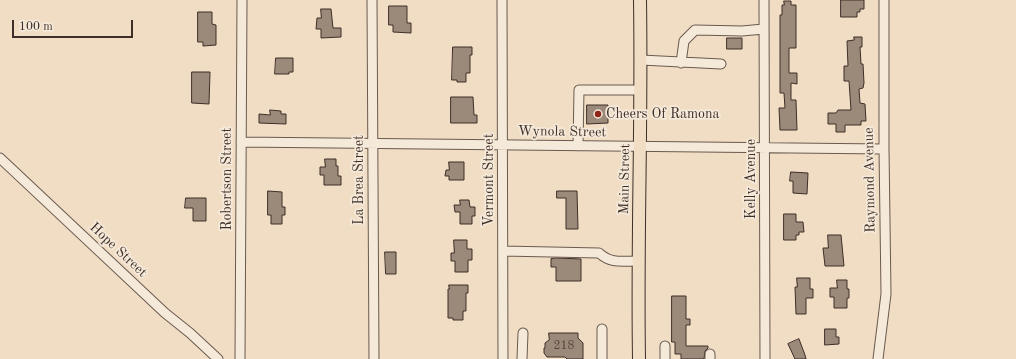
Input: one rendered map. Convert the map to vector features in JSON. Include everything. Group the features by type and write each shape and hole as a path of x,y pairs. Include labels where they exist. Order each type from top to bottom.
{"main road":[{"name":"Main Street","path":"639,359 638,261 641,90 640,0"}],"street":[{"name":"Robertson Street","path":"240,359 242,0"},
{"name":"La Brea Street","path":"372,0 374,359"},
{"name":"Vermont Street","path":"502,0 503,359"},
{"name":"Kelly Avenue","path":"764,0 765,359"},
{"name":"Raymond Avenue","path":"878,359 886,294 884,0"},
{"path":"681,63 684,41 695,30 742,31 764,29"},
{"path":"641,60 721,64"},
{"path":"578,146 579,90 641,90"},
{"name":"Wynola Street","path":"241,142 884,149"},
{"name":"Hope Street","path":"0,158 165,314 190,333 218,359"},
{"path":"503,251 599,253 604,258 611,261 638,261"},
{"path":"602,329 602,359"},
{"path":"522,359 523,332"},
{"path":"665,346 665,359"}],"building":[{"path":"841,0 864,0 864,9 860,9 860,12 857,12 857,17 841,17"},
{"path":"784,1 791,1 791,5 796,5 796,48 789,48 789,73 797,73 797,84 791,83 791,100 796,100 797,130 780,130 779,108 785,108 784,93 780,93 780,15 782,15 782,5 784,5"},
{"path":"389,6 407,6 407,23 411,23 411,33 393,32 393,25 389,25"},
{"path":"321,9 331,9 333,28 341,28 341,37 321,38 321,29 316,29 317,18 321,18"},
{"path":"198,12 212,12 212,24 216,25 216,45 203,46 203,42 198,42"},
{"path":"854,37 862,37 862,47 860,47 864,83 863,88 859,89 860,103 865,104 866,121 861,121 861,125 845,125 845,132 836,132 836,124 828,124 828,113 836,113 838,110 851,110 849,81 844,81 844,66 848,66 847,41 854,40"},
{"path":"727,38 742,38 742,49 727,49"},
{"path":"453,47 472,47 472,55 470,55 470,73 466,73 466,82 457,82 457,80 452,80"},
{"path":"276,58 293,58 293,72 289,72 289,74 275,74"},
{"path":"192,72 210,72 209,104 192,103"},
{"path":"451,97 473,97 474,115 477,115 477,123 451,123"},
{"path":"587,105 608,105 608,123 587,124"},
{"path":"270,110 281,111 281,114 286,114 286,124 259,123 259,114 270,115"},
{"path":"325,159 336,159 338,176 341,176 341,185 324,185 324,175 320,175 320,167 325,167"},
{"path":"449,162 464,162 464,180 449,180 449,176 445,176 446,170 449,170"},
{"path":"791,172 808,173 807,194 793,193 793,181 790,181"},
{"path":"268,191 282,192 282,207 285,207 285,215 282,215 282,224 271,224 271,215 268,215"},
{"path":"557,191 577,191 578,229 566,229 566,198 557,198"},
{"path":"186,198 206,198 206,221 193,221 193,208 185,208"},
{"path":"460,200 469,200 470,207 475,207 475,216 472,216 472,224 460,224 460,212 455,212 454,205 460,205"},
{"path":"784,214 796,214 796,222 803,222 804,232 799,232 799,235 796,235 796,240 784,240"},
{"path":"828,235 841,235 844,266 825,266 823,248 828,248"},
{"path":"454,240 467,240 467,249 472,249 472,260 468,260 468,272 455,272 455,261 451,261 451,253 454,253"},
{"path":"385,252 396,252 396,274 386,274"},
{"path":"551,259 581,259 581,281 556,281 556,267 551,267"},
{"path":"797,278 810,278 810,289 813,289 813,298 806,298 806,314 796,314 795,287 797,287"},
{"path":"837,280 847,280 849,298 847,298 847,308 834,308 834,297 830,297 830,288 837,288"},
{"path":"449,285 468,285 468,293 466,293 466,311 463,311 463,320 453,320 453,318 448,318"},
{"path":"672,296 686,296 686,319 690,319 690,325 686,325 686,346 708,346 705,351 704,359 681,359 681,354 675,354 675,342 672,342"},
{"path":"825,329 836,329 836,337 839,337 839,344 825,345"},
{"path":"549,333 578,333 578,338 583,343 583,359 547,357 544,353 544,348 545,343 549,340"},
{"path":"799,339 806,359 795,359 788,344"}],"place":[{"name":"Cheers Of Ramona","path":"598,114"}]}
